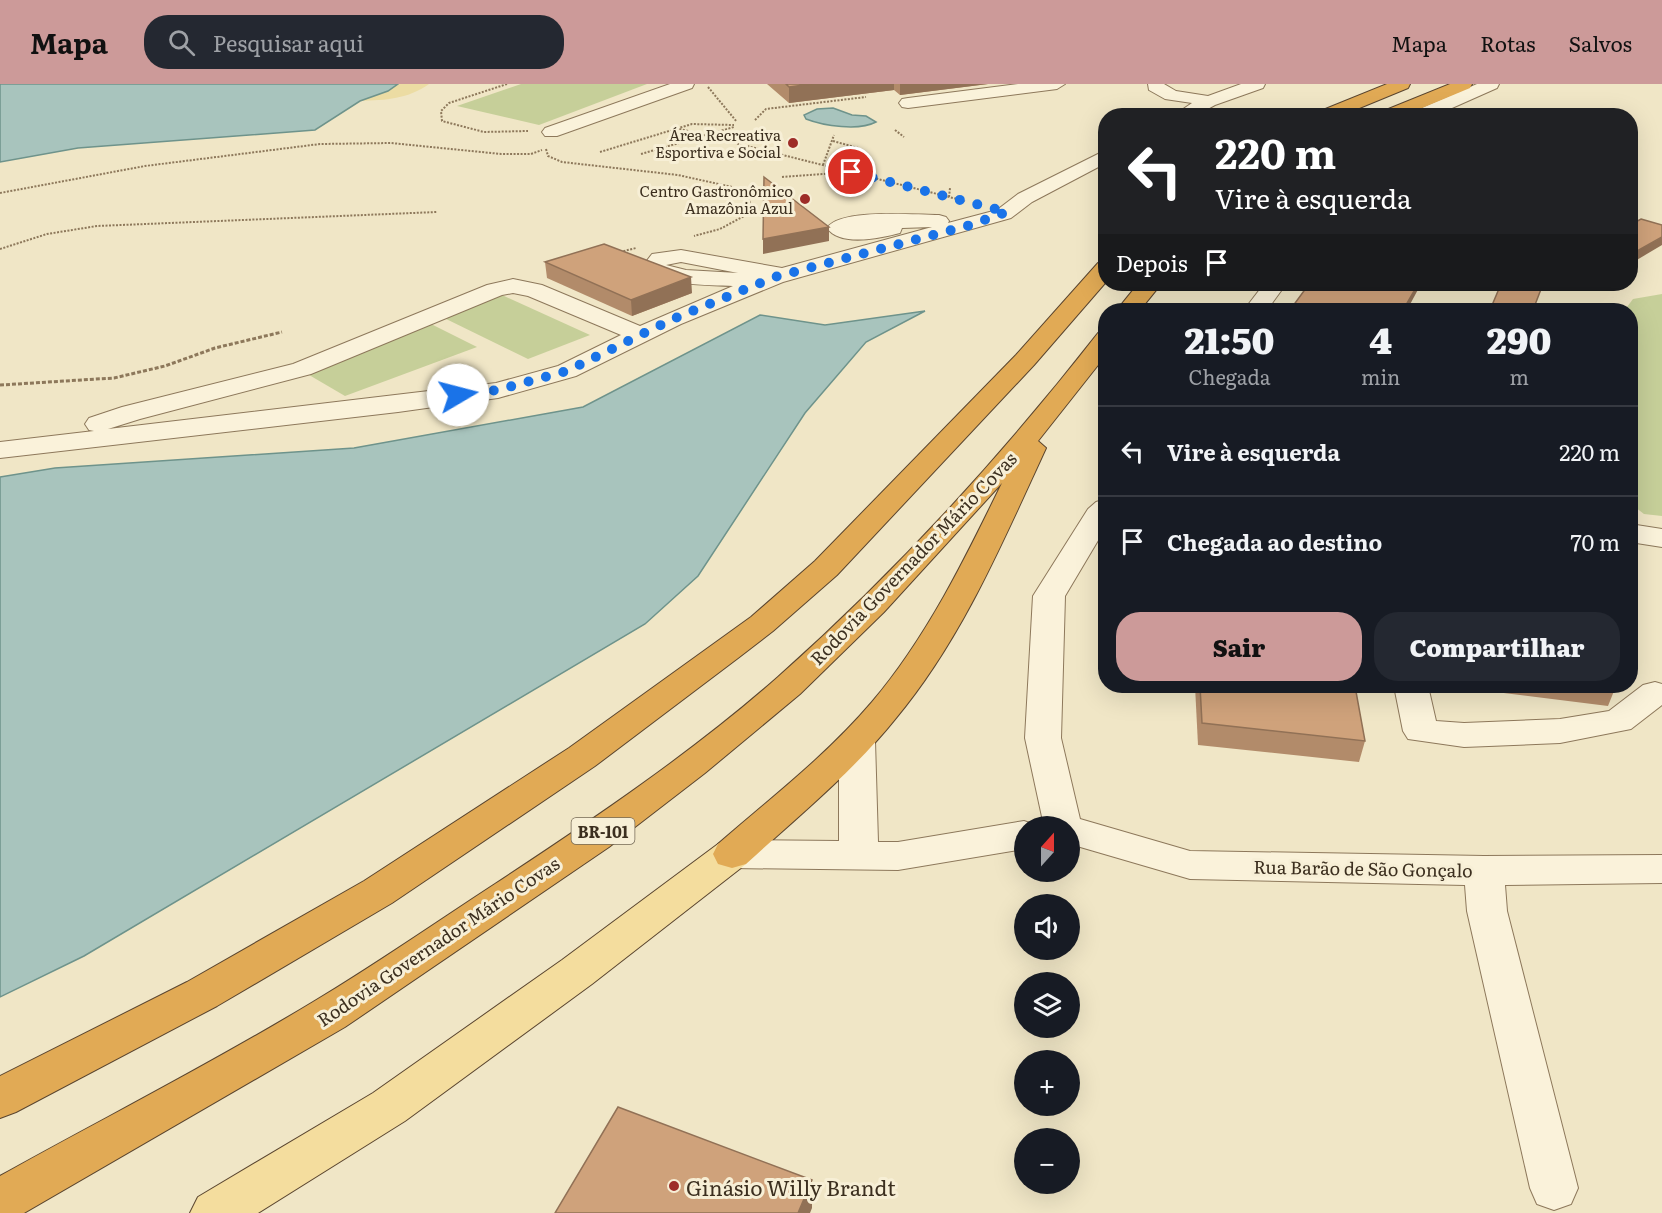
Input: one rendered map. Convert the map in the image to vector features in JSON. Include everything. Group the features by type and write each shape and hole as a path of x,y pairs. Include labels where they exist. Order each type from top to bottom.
{"highway":[{"path":"1344,108 1402,84"},
{"path":"1406,108 1464,84"},
{"path":"0,1098 202,994 378,892 582,757 726,651 762,624 826,568 1025,360 1098,277"},
{"path":"1134,303 1144,291"},
{"name":"Rodovia Governador Mário Covas","path":"0,1201 330,1014 595,837 666,784 816,661 944,530 1048,414 1098,348"},
{"path":"732,854 857,741 896,695 928,650 986,544 1048,414"}],"main road":[{"path":"215,1213 389,1107 577,972 732,854"}],"street":[{"path":"548,141 686,84"},
{"path":"908,102 1057,84"},
{"path":"1156,84 1155,86 1171,95 1209,101"},
{"path":"1171,95 1223,84"},
{"path":"1196,108 1257,84"},
{"path":"1436,108 1491,84"},
{"path":"0,450 398,404 498,390 567,371 640,335 774,278 1005,213 1025,198 1098,160"},
{"path":"945,220 1005,213"},
{"path":"36,446 131,413 302,369 495,290 513,286 534,290 640,335"},
{"path":"1260,303 1269,291"},
{"path":"1061,816 1043,738 1049,596 1098,517"},
{"path":"1638,534 1662,538"},
{"path":"1413,693 1421,731 1464,735 1560,731 1619,721 1655,693"},
{"path":"857,741 859,856"},
{"name":"Rua Barão de São Gonçalo","path":"1080,833 1190,865 1484,871 1662,869"},
{"path":"732,854 898,855 1014,837"},
{"path":"1484,871 1487,911 1554,1188"}],"path":[{"path":"507,84 449,103 441,111 442,121 458,128 486,133 532,131"},
{"path":"707,87 737,122"},
{"path":"755,120 766,110 866,97"},
{"path":"600,152 692,124 734,126 641,154"},
{"path":"676,128 1005,213"},
{"path":"757,130 770,152"},
{"path":"895,130 904,137"},
{"path":"823,165 834,135"},
{"path":"0,193 145,166 320,144 392,143 501,154 531,153 548,141"},
{"path":"548,141 548,156 562,162 718,180 746,190 750,203 746,215 720,229 686,238"},
{"path":"832,141 858,148"},
{"path":"782,177 851,172 862,159"},
{"path":"0,249 22,239 53,232 135,224 436,212"},
{"path":"612,253 644,247"},
{"path":"0,385 114,378 165,366 215,348 282,333"}],"green space":[{"path":"521,84 647,84 539,125 457,106"},
{"path":"1662,294 1662,516 1644,514 1638,509 1638,303 1630,303 1633,299"},
{"path":"502,295 590,335 528,359 440,316"},
{"path":"431,324 477,347 345,396 304,372"}],"sand":[{"path":"398,84 429,84 405,96 360,101 388,91"}],"water":[{"path":"0,84 398,84 388,91 360,101 315,130 78,148 0,162"},
{"path":"833,108 852,115 866,116 876,122 869,125 841,126 813,122 806,119 804,115 817,109"},
{"path":"925,311 866,342 805,413 698,576 645,624 84,956 0,997 0,477 55,468 354,448 583,407 760,315 825,325"}],"building":[{"path":"786,84 811,84 789,87"},
{"path":"764,177 829,227 763,239"},
{"path":"1641,219 1662,225 1662,237 1638,250 1638,221"},
{"path":"604,244 691,277 631,300 545,262"},
{"path":"1304,291 1414,291 1407,303 1295,303"},
{"path":"1498,291 1540,291 1536,303 1493,303"},
{"path":"1200,693 1356,693 1365,741 1202,723"},
{"path":"618,1107 812,1180 798,1213 555,1213"}],"place":[{"name":"Área Recreativa Esportiva e Social","path":"793,143"},
{"name":"Centro Gastronômico Amazônia Azul","path":"805,199"},
{"name":"Ginásio Willy Brandt","path":"674,1186"}],"route":[{"path":"458,395 498,390 567,371 673,319 775,277 967,226 1007,212 851,172"}]}
